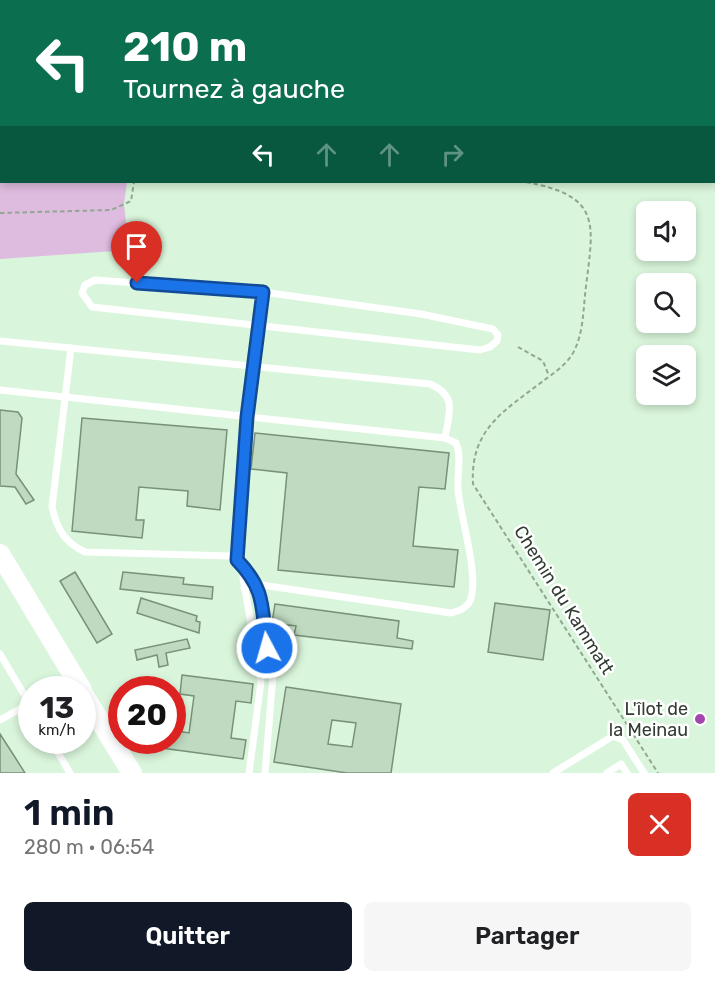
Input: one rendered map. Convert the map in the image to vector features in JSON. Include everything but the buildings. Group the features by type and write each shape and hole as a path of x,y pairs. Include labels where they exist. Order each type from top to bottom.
{"street":[{"path":"0,554 73,676"},
{"path":"96,714 132,773"}],"lane":[{"path":"95,280 263,292 421,314 493,329 498,335 497,341 490,347 480,350 258,323 92,307 82,293 85,285 95,280"},
{"path":"237,560 247,417 263,292"},
{"path":"0,341 430,384 443,390 448,397 450,404 446,438"},
{"path":"71,348 52,507 57,525 71,546 85,552 230,556 245,568 263,601 265,631 273,675 265,773"},
{"path":"0,390 446,438 452,439 459,448 457,471 459,507 469,541 471,594 469,604 462,610 451,613 255,584 244,588"},
{"path":"245,568 244,588 261,682 249,773"},
{"path":"0,654 18,685"},
{"path":"0,720 18,712"},
{"path":"553,773 612,736 623,740 644,773"},
{"path":"59,754 70,773"},
{"path":"607,773 621,764 627,773"}],"path":[{"path":"0,213 111,210 131,201 134,183"},
{"path":"518,347 543,361 549,376 572,354 581,333 592,233 585,211 572,195 549,186 532,183"},
{"name":"Chemin du Kammatt","path":"549,376 485,429 477,448 472,471 477,493 508,535 658,773"}],"shaded area":[{"path":"0,183 127,183 124,204 129,250 0,259"}],"place":[{"name":"L'îlot de la Meinau","path":"700,719"}],"route":[{"path":"137,283 263,292 247,417 237,560 245,568 263,601 267,648"}]}
